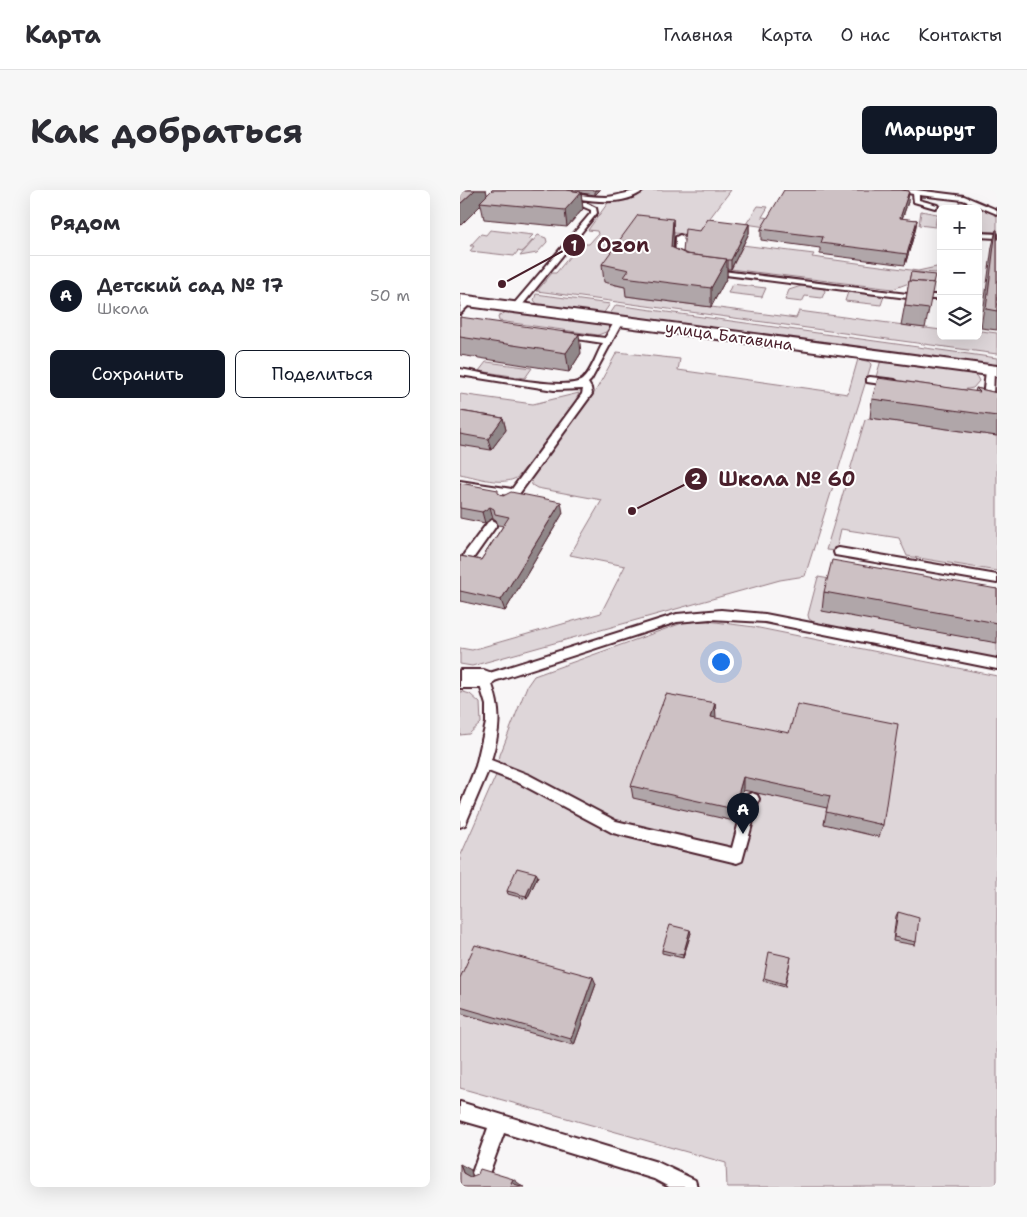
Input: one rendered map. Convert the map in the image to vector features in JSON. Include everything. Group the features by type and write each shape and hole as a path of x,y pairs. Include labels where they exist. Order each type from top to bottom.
{"street":[{"name":"улица Батавина","path":"463,304 516,308 994,371"},
{"path":"460,680 484,679"}],"lane":[{"path":"536,190 618,199 635,194 641,190"},
{"path":"896,190 915,195 921,204 935,206"},
{"path":"886,196 934,192 964,198 997,212"},
{"path":"516,308 594,213 594,209 586,205 557,202"},
{"path":"982,235 997,236"},
{"path":"680,237 677,263 687,268"},
{"path":"696,270 915,297 937,297"},
{"path":"460,372 554,387 569,388 584,384 606,341 619,321"},
{"path":"551,334 606,341"},
{"path":"988,397 994,371"},
{"path":"870,380 909,386"},
{"path":"507,503 587,394 587,388 584,384"},
{"path":"460,484 514,493"},
{"path":"468,557 492,524"},
{"path":"839,552 997,579"},
{"path":"460,821 475,790 488,742 493,708 484,679 677,618 698,615 737,615 765,618 997,664"},
{"path":"483,763 524,779 612,827 737,856 752,799"},
{"path":"460,1111 657,1171 688,1187"},
{"path":"481,1173 499,1123"}],"shaded area":[{"path":"645,190 731,190 694,239 814,254 812,257 918,271 937,267 937,273 912,272 909,283 893,289 689,264 691,235 642,229 615,285 631,288 626,296 796,318 799,311 937,329 937,340 982,340 982,331 997,333 997,354 537,291 552,273 556,273 580,244 589,244 598,234 597,231 588,230 610,200 629,200"},
{"path":"960,200 973,205 958,205"},
{"path":"758,206 768,207 762,217 771,218 766,227 746,224"},
{"path":"982,208 997,214 997,232 982,231"},
{"path":"921,211 937,214 935,227 919,225"},
{"path":"490,230 533,235 529,239 533,240 522,252 518,251 514,256 470,251 474,246 470,246 481,234 486,235"},
{"path":"538,235 546,238 547,242 537,253 520,256"},
{"path":"732,284 766,288 762,297 728,293"},
{"path":"801,286 823,288 825,291 822,298 805,296 802,302 785,300 789,290"},
{"path":"848,292 884,296 881,305 845,301"},
{"path":"536,294 610,304 603,314 538,305 534,300"},
{"path":"616,305 997,358 997,366 610,314"},
{"path":"509,310 607,323 611,326 606,332 598,335 499,321 498,317"},
{"path":"617,352 680,359 678,370 848,394 858,359 870,362 871,365 805,576 780,580 472,666 460,664 460,648 472,650 601,613 625,566 570,555 602,500 537,488 532,485 531,479 595,392"},
{"path":"881,360 967,371 976,375 979,381 973,388 962,390 876,377"},
{"path":"486,362 532,368 525,378 479,371"},
{"path":"579,393 575,403 518,477 512,480 497,481 460,474 460,394 533,404"},
{"path":"870,418 997,436 997,571 907,556 899,538 841,529 836,551 826,550 865,420"},
{"path":"818,577 830,579 997,643 997,659 815,623 809,619 808,615"},
{"path":"708,621 754,627 997,676 997,1187 727,1187 726,1163 460,1088 460,857 497,773 500,755 527,686 534,676 685,622"},
{"path":"460,691 470,694 480,703 481,723 469,734 460,735"}],"building":[{"path":"460,190 475,190 460,204"},
{"path":"492,190 566,190 581,192 565,210 480,202"},
{"path":"784,190 909,191 900,218 917,220 907,254 821,243 823,237 761,229"},
{"path":"638,215 673,219 671,247 686,254 727,259 711,288 624,277 629,270 602,264"},
{"path":"708,219 749,224 731,260 683,252 685,229 700,231"},
{"path":"997,230 997,311 986,309"},
{"path":"911,272 935,275 933,283 909,281"},
{"path":"909,281 934,283 929,309 905,306"},
{"path":"460,317 579,334 566,353 460,337"},
{"path":"878,378 980,392 976,388 997,393 997,416 872,399"},
{"path":"460,411 503,418 488,439 460,434"},
{"path":"460,483 498,490 498,493 503,496 511,492 561,502 501,600 460,591 460,556 481,560 509,517 495,514 494,509 490,507 482,512 460,508"},
{"path":"832,560 997,589 997,623 824,592"},
{"path":"666,694 715,703 711,717 789,733 797,704 898,724 883,825 826,812 830,796 743,777 734,809 631,786"},
{"path":"517,868 536,873 526,896 507,891"},
{"path":"898,912 919,918 916,942 894,937"},
{"path":"670,925 690,930 683,955 662,950"},
{"path":"475,945 593,977 571,1039 460,1007 460,978"},
{"path":"769,952 791,957 785,984 764,978"},
{"path":"460,1164 463,1173 470,1177 478,1174 480,1169 513,1179 511,1183 524,1187 460,1187"}],"place":[{"name":"Ozon","path":"502,284"},
{"name":"Школа № 60","path":"632,511"},
{"name":"Детский сад № 17","path":"743,834"}]}
